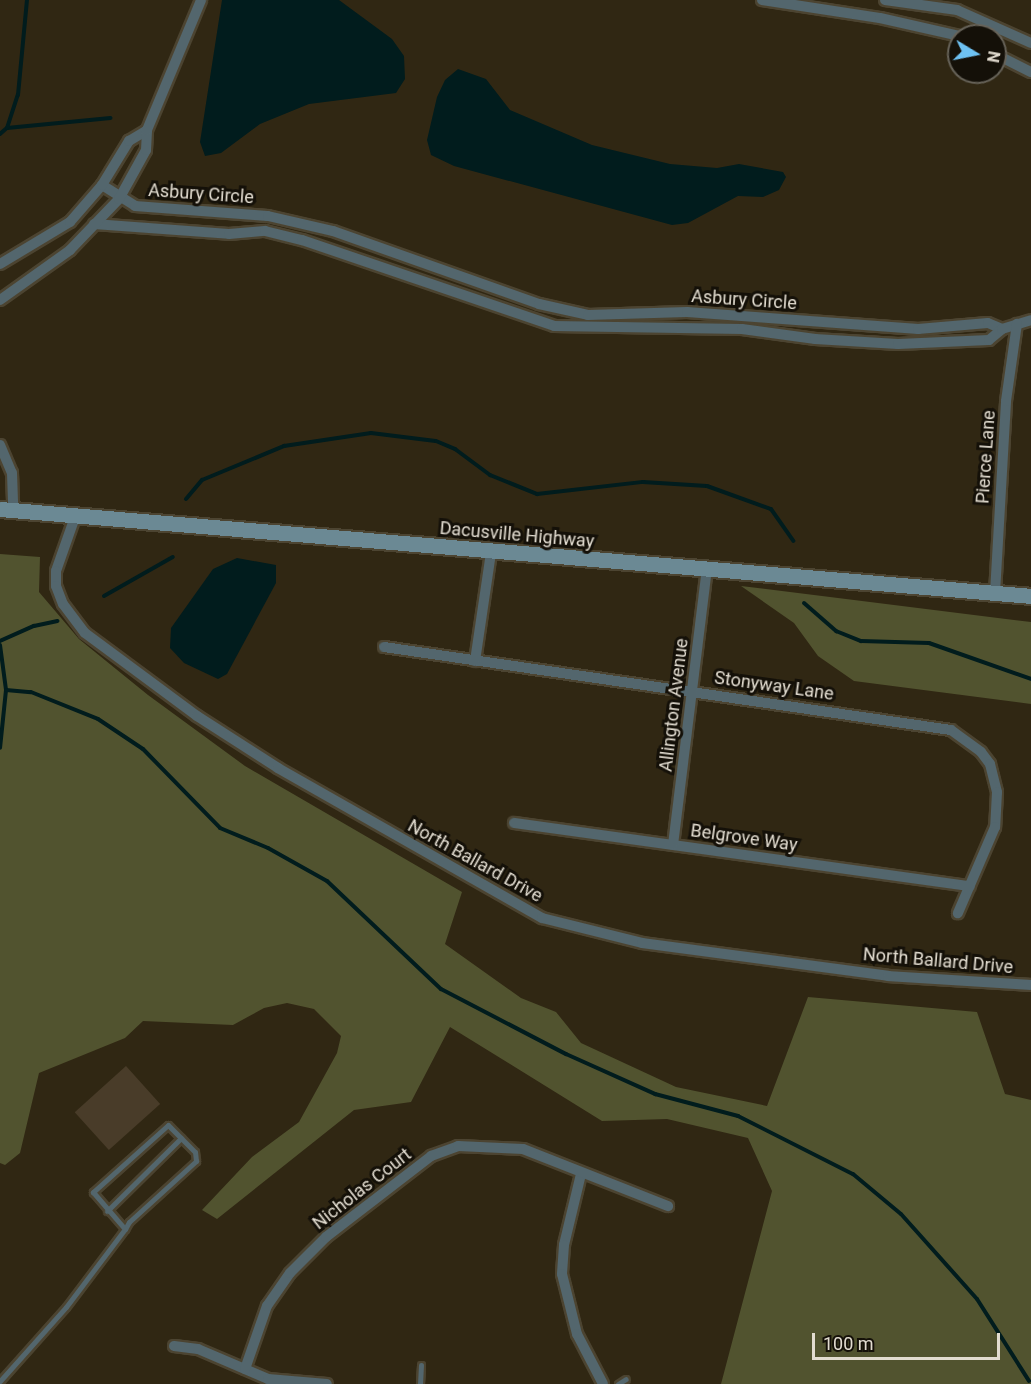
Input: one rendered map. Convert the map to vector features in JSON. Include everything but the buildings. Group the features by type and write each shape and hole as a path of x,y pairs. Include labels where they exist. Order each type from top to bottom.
{"main road":[{"name":"Dacusville Highway","path":"7,510 491,553 1031,596"}],"street":[{"path":"0,300 70,250 119,199 146,150 147,130 201,0"},
{"path":"762,0 880,18 947,33"},
{"path":"880,18 884,0 957,10 1031,43"},
{"path":"1007,60 1031,72"},
{"path":"0,264 70,222 102,185 129,141 147,130"},
{"name":"Asbury Circle","path":"102,185 119,199 135,206 268,216 340,233 534,302 588,315 670,312 918,328 988,323 1002,329"},
{"name":"Asbury Circle","path":"264,231 268,216"},
{"name":"Asbury Circle","path":"94,224 229,234 264,231 332,250 462,297 554,326 670,330 742,329 815,339 885,344 989,339 1002,329 1031,320"},
{"path":"332,250 340,233"},
{"path":"462,297 471,279"},
{"path":"528,319 534,302"},
{"name":"Asbury Circle","path":"670,312 670,330"},
{"path":"621,314 621,329"},
{"name":"Asbury Circle","path":"815,339 816,321"},
{"name":"Pierce Lane","path":"995,593 1006,401 1017,324"},
{"path":"885,344 887,326"},
{"path":"916,343 918,328"},
{"path":"0,445 12,473 7,510"},
{"name":"North Ballard Drive","path":"75,517 56,571 56,586 63,604 85,633 197,716 278,768 542,918 642,944 888,976 1031,985"},
{"path":"475,661 491,553"},
{"name":"Allington Avenue","path":"673,845 707,570"},
{"name":"Stonyway Lane","path":"384,647 938,726 963,735 990,764 997,792 995,827 958,913"},
{"name":"Belgrove Way","path":"514,824 970,886"},
{"name":"Nicholas Court","path":"245,1369 267,1306 290,1273 326,1237 431,1156 458,1146 498,1146 523,1149 581,1174 668,1206"},
{"path":"581,1174 564,1245 562,1275 577,1334 603,1384"},
{"path":"174,1346 198,1349 268,1379 327,1384"}],"lane":[{"path":"0,1381 66,1307 125,1229 196,1161 195,1152 168,1125 163,1127 93,1192 107,1211 125,1229"},
{"path":"107,1211 181,1138"},
{"path":"420,1384 421,1365"},
{"path":"618,1384 626,1379"}],"green space":[{"path":"0,554 40,557 39,592 79,639 148,695 245,766 462,892 445,944 521,998 556,1012 581,1043 676,1087 767,1106 808,997 977,1012 1005,1094 1031,1100 1031,1384 721,1384 772,1191 748,1138 667,1119 602,1121 450,1027 411,1102 354,1110 217,1219 202,1210 252,1157 299,1122 337,1053 341,1036 314,1009 287,1003 264,1008 233,1025 143,1021 125,1038 39,1073 20,1153 5,1165 0,1163"},
{"path":"741,586 1031,622 1031,704 854,681 818,656 794,623"}],"water":[{"path":"222,0 339,0 392,39 404,56 405,79 396,93 309,104 260,124 221,153 205,156 200,142"},
{"path":"458,69 486,79 510,110 592,145 670,164 717,168 739,164 783,172 786,177 779,190 763,197 738,196 688,223 672,225 454,166 431,155 427,140 437,97 445,80"},
{"path":"237,558 276,565 276,583 227,674 218,679 184,663 170,648 171,628 213,569"}],"waterway":[{"path":"0,134 7,128 18,95 27,0"},
{"path":"7,128 111,118"},
{"path":"186,499 202,480 284,446 371,433 436,441 455,449 490,475 537,494 643,482 707,486 771,509 793,541"},
{"path":"104,596 173,557"},
{"path":"804,603 836,631 861,641 929,643 1031,679"},
{"path":"0,641 34,626 57,621"},
{"path":"0,645 6,690 0,748"},
{"path":"6,690 31,692 98,719 143,749 220,828 268,848 327,881 441,989 566,1054 655,1094 738,1116 853,1174 901,1214 977,1299 1029,1381"}]}
